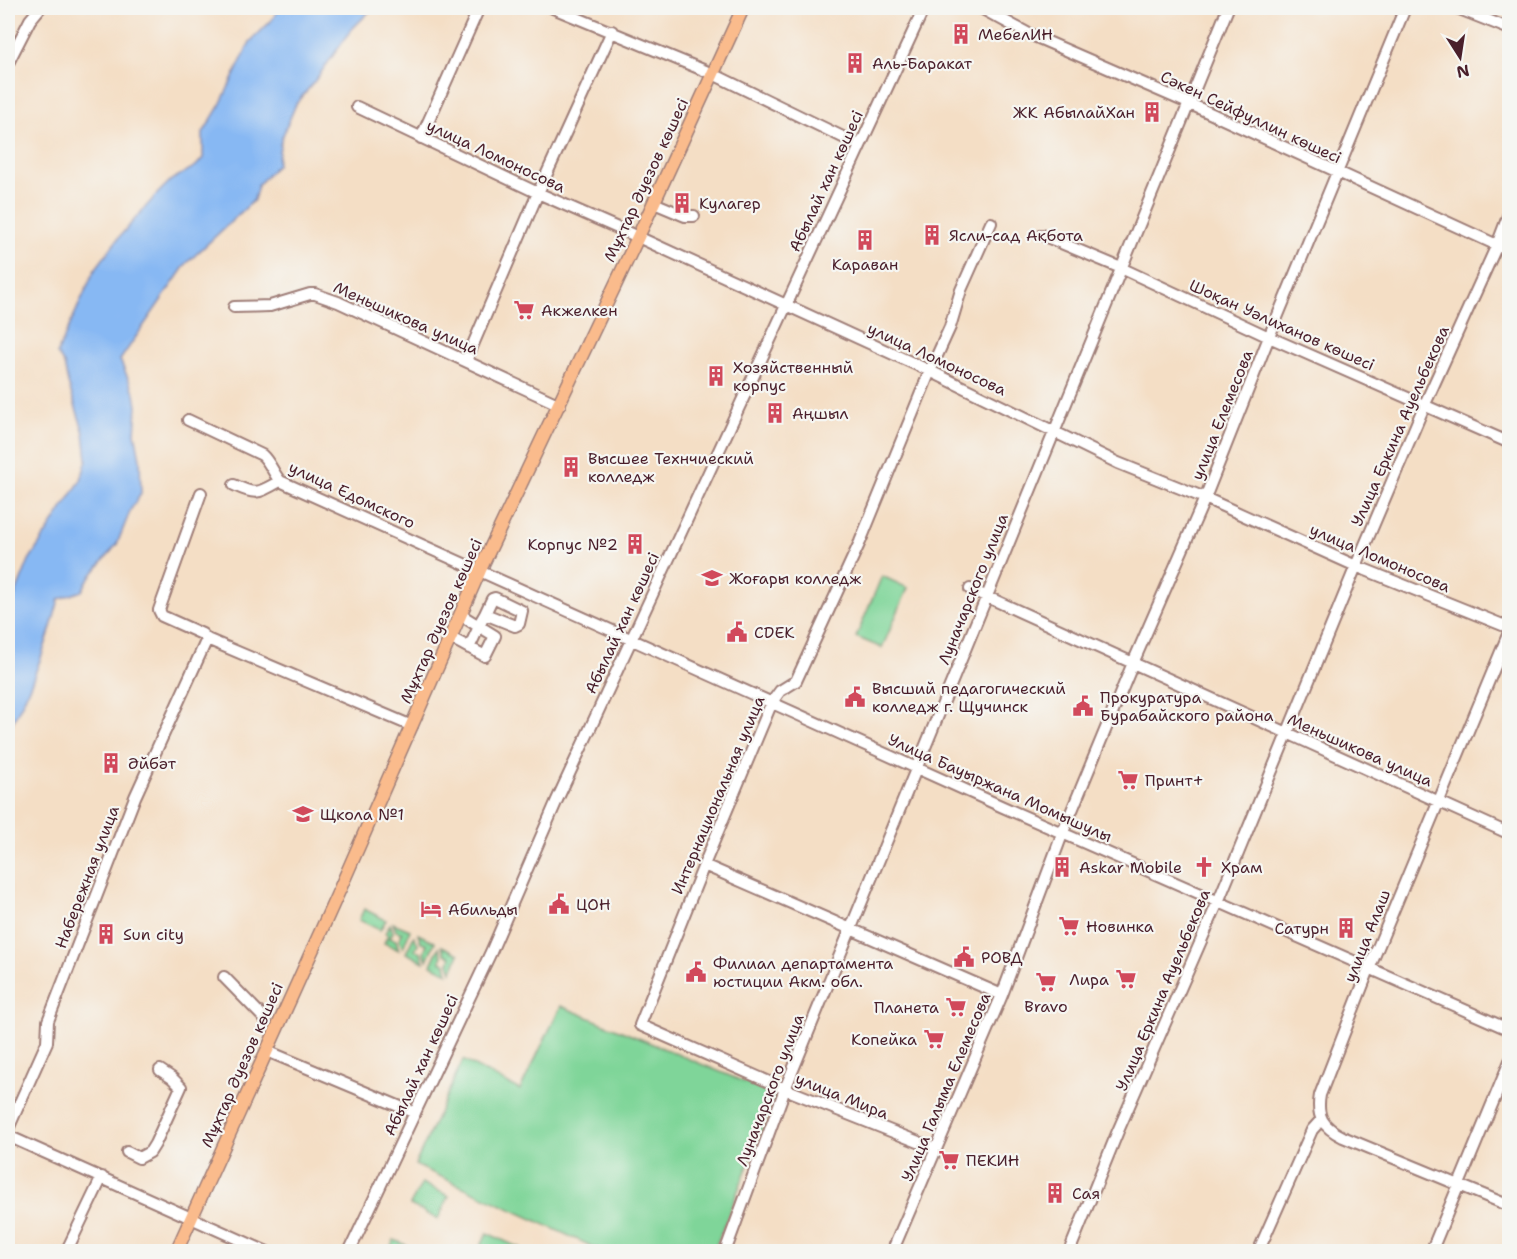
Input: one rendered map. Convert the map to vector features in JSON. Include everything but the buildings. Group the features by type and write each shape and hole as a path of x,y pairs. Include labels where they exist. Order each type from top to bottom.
{"main road":[{"name":"Мұхтар Әуезов көшесі","path":"176,1251 267,1052 480,570 560,405 743,8"}],"street":[{"path":"8,63 30,20 40,8"},
{"path":"421,138 479,8"},
{"path":"553,8 713,74 859,145"},
{"name":"Абылай хан көшесі","path":"349,1251 487,959 785,306 924,8"},
{"name":"Сәкен Сейфуллин көшесі","path":"981,8 1028,33 1509,251"},
{"name":"Луначарского улица","path":"725,1251 785,1089 1228,8"},
{"name":"улица Елемесова","path":"1063,832 1205,498 1405,8"},
{"path":"1457,8 1509,29"},
{"path":"466,361 538,193 612,31"},
{"name":"улица Ломоносова","path":"357,107 538,193 930,371 1118,463 1205,498 1356,566 1509,629"},
{"path":"654,203 685,216 694,216"},
{"name":"Улица Еркина Ауельбекова","path":"1069,1251 1122,1122 1218,902 1356,566 1425,404 1497,245 1509,210"},
{"name":"Интернациональная улица","path":"640,1025 772,702 776,695 796,681 860,542 950,327 961,290 991,223"},
{"name":"Шоқан Уәлиханов көшесі","path":"1042,235 1121,268 1269,337 1509,443"},
{"name":"Меньшикова улица","path":"234,307 270,306 300,296 315,294 345,305 560,405"},
{"name":"улица Едомского","path":"188,420 262,455 267,459 280,481 480,570"},
{"path":"234,485 251,493 280,481"},
{"path":"201,494 159,610 162,616 202,633 207,639 412,726"},
{"name":"Улица Бауыржана Момышулы","path":"480,570 916,768 1509,1030"},
{"name":"Меньшикова улица","path":"970,589 1509,834"},
{"path":"470,648 485,614"},
{"path":"451,638 485,656 495,636 461,615"},
{"name":"улица Алаш","path":"1321,1120 1318,1104 1320,1095 1369,969 1509,629"},
{"name":"Набережная улица","path":"8,1129 47,1042 48,1021 135,796 207,639"},
{"name":"Улица Галыма Елемесова","path":"892,1251 1002,995 1063,832"},
{"path":"704,865 1002,995"},
{"path":"224,977 264,1018"},
{"name":"улица Мира","path":"640,1025 785,1089 936,1149"},
{"path":"267,1052 415,1113"},
{"path":"1431,1251 1509,1061"},
{"path":"127,1152 139,1158 150,1152 181,1087 160,1070"},
{"path":"1258,1251 1312,1130 1321,1120 1332,1132 1509,1206"},
{"path":"8,1136 267,1251"},
{"path":"66,1251 102,1177"}],"green space":[{"path":"882,576 908,588 882,648 856,637"},
{"path":"364,909 386,920 380,930 359,920"},
{"path":"393,923 410,930 403,948 399,940 402,933 396,931"},
{"path":"390,924 393,932 390,938 396,940 399,950 384,943 388,935 385,933"},
{"path":"418,934 435,942 427,960 424,952 427,945 421,943"},
{"path":"414,936 418,944 415,950 421,952 424,962 406,953"},
{"path":"442,946 459,954 452,971 449,963 451,957 445,954"},
{"path":"439,947 442,956 440,961 446,964 448,973 431,965"},
{"path":"561,1006 776,1095 714,1251 602,1251 415,1165 463,1060 520,1090"},
{"path":"422,1183 449,1196 438,1219 410,1205"},
{"path":"487,1233 520,1248 518,1251 478,1251"},
{"path":"394,1240 420,1251 389,1251"}],"water":[{"path":"280,8 373,8 352,29 296,104 281,140 277,165 258,185 254,200 186,264 120,360 135,394 137,406 135,433 140,459 141,494 131,509 117,544 87,581 82,591 59,599 38,667 8,731 8,613 29,560 81,480 87,459 84,433 64,364 57,354 94,271 120,236 171,180 196,166 203,158 203,133 220,105 250,42 271,21"}],"place":[{"name":"МебелИН","path":"961,34"},
{"name":"Аль-Баракат","path":"855,63"},
{"name":"ЖК АбылайХан","path":"1152,112"},
{"name":"Кулагер","path":"682,203"},
{"name":"Ясли-сад Ақбота","path":"932,235"},
{"name":"Караван","path":"865,240"},
{"name":"Акжелкен","path":"524,310"},
{"name":"Хозяйственный корпус","path":"716,376"},
{"name":"Аңшыл","path":"775,413"},
{"name":"Высшее Технчиеский колледж","path":"571,467"},
{"name":"Корпус №2","path":"635,544"},
{"name":"Жоғары колледж","path":"712,578"},
{"name":"CDEK","path":"737,632"},
{"name":"Высший педагогический колледж г. Щучинск","path":"855,697"},
{"name":"Прокуратура Бурабайского района","path":"1083,706"},
{"name":"Әйбәт","path":"111,763"},
{"name":"Принт+","path":"1128,780"},
{"name":"Щкола №1","path":"303,814"},
{"name":"Askar Mobile","path":"1062,867"},
{"name":"Храм","path":"1204,867"},
{"name":"ЦОН","path":"559,904"},
{"name":"Абильды","path":"431,909"},
{"name":"Новинка","path":"1069,926"},
{"name":"Сатурн","path":"1346,928"},
{"name":"Sun city","path":"106,934"},
{"name":"РОВД","path":"964,957"},
{"name":"Филиал департамента юстиции Акм. обл.","path":"696,972"},
{"name":"Лира","path":"1126,979"},
{"name":"Bravo","path":"1046,982"},
{"name":"Планета","path":"956,1007"},
{"name":"Копейка","path":"934,1039"},
{"name":"ПЕКИН","path":"949,1160"},
{"name":"Сая","path":"1055,1193"}]}
